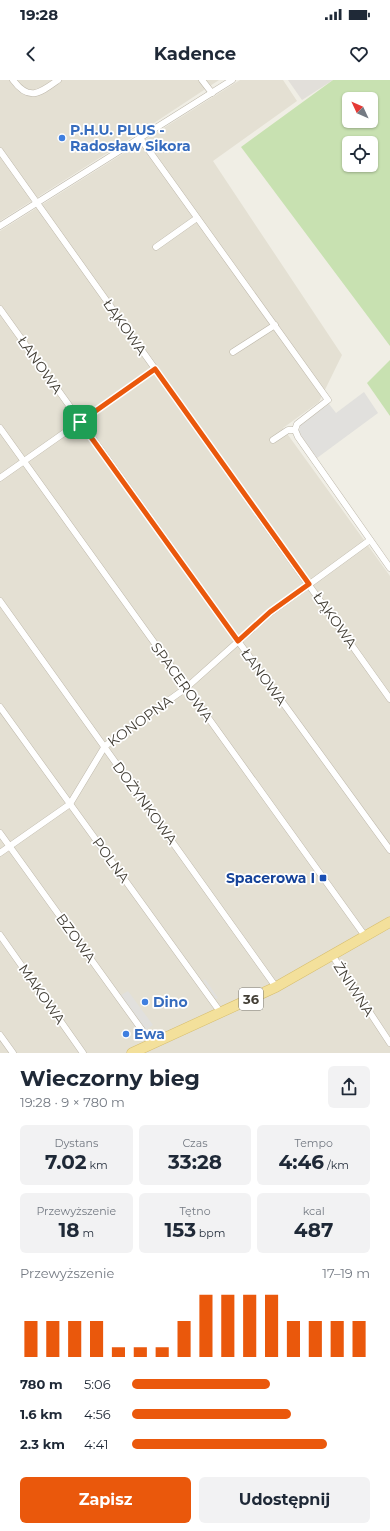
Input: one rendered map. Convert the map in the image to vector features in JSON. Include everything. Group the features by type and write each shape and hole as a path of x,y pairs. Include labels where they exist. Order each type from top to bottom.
{"main road":[{"name":"36","path":"132,1053 276,987 390,922"}],"street":[{"path":"13,80 17,86 28,93 41,92 58,80"},
{"path":"202,80 212,93"},
{"path":"0,226 232,80"},
{"path":"140,138 328,400 297,424 295,430 298,437 390,568"},
{"name":"ŁĄKOWA","path":"0,150 390,699"},
{"path":"156,247 198,218"},
{"name":"ŁANOWA","path":"0,309 390,850"},
{"path":"233,352 275,325"},
{"path":"0,478 155,369"},
{"name":"SPACEROWA","path":"0,428 365,936"},
{"path":"273,440 288,430 295,430"},
{"name":"KONOPNA","path":"0,853 70,804 104,746 186,688 270,612 370,540"},
{"path":"384,559 390,554"},
{"name":"DOŻYNKOWA","path":"0,601 276,987"},
{"name":"POLNA","path":"0,707 221,1013"},
{"name":"BZOWA","path":"0,833 152,1044"},
{"name":"MAKOWA","path":"0,935 83,1053"},
{"name":"ŻNIWNA","path":"332,955 390,1043"},
{"path":"0,1035 13,1053"}],"shaded area":[{"path":"0,80 219,80 0,221"},
{"path":"240,80 283,80 297,101 213,161 342,355 319,402 283,428 390,576 390,1053 0,1053 0,231"},
{"path":"288,80 333,80 302,100"},
{"path":"364,392 378,413 317,458 299,432 300,425 329,404 336,413"},
{"path":"205,979 218,998 216,999 203,981"},
{"path":"128,991 153,1025 146,1030 121,995"}],"green space":[{"path":"333,80 390,80 390,346 241,147"},
{"path":"390,360 390,416 367,383"}],"place":[{"name":"P.H.U. PLUS - Radosław Sikora","path":"62,138"},
{"name":"Spacerowa I","path":"323,878"},
{"name":"Dino","path":"145,1002"},
{"name":"Ewa","path":"126,1034"}],"route":[{"path":"155,369 309,584 270,612 238,641 80,422 155,369"}]}
